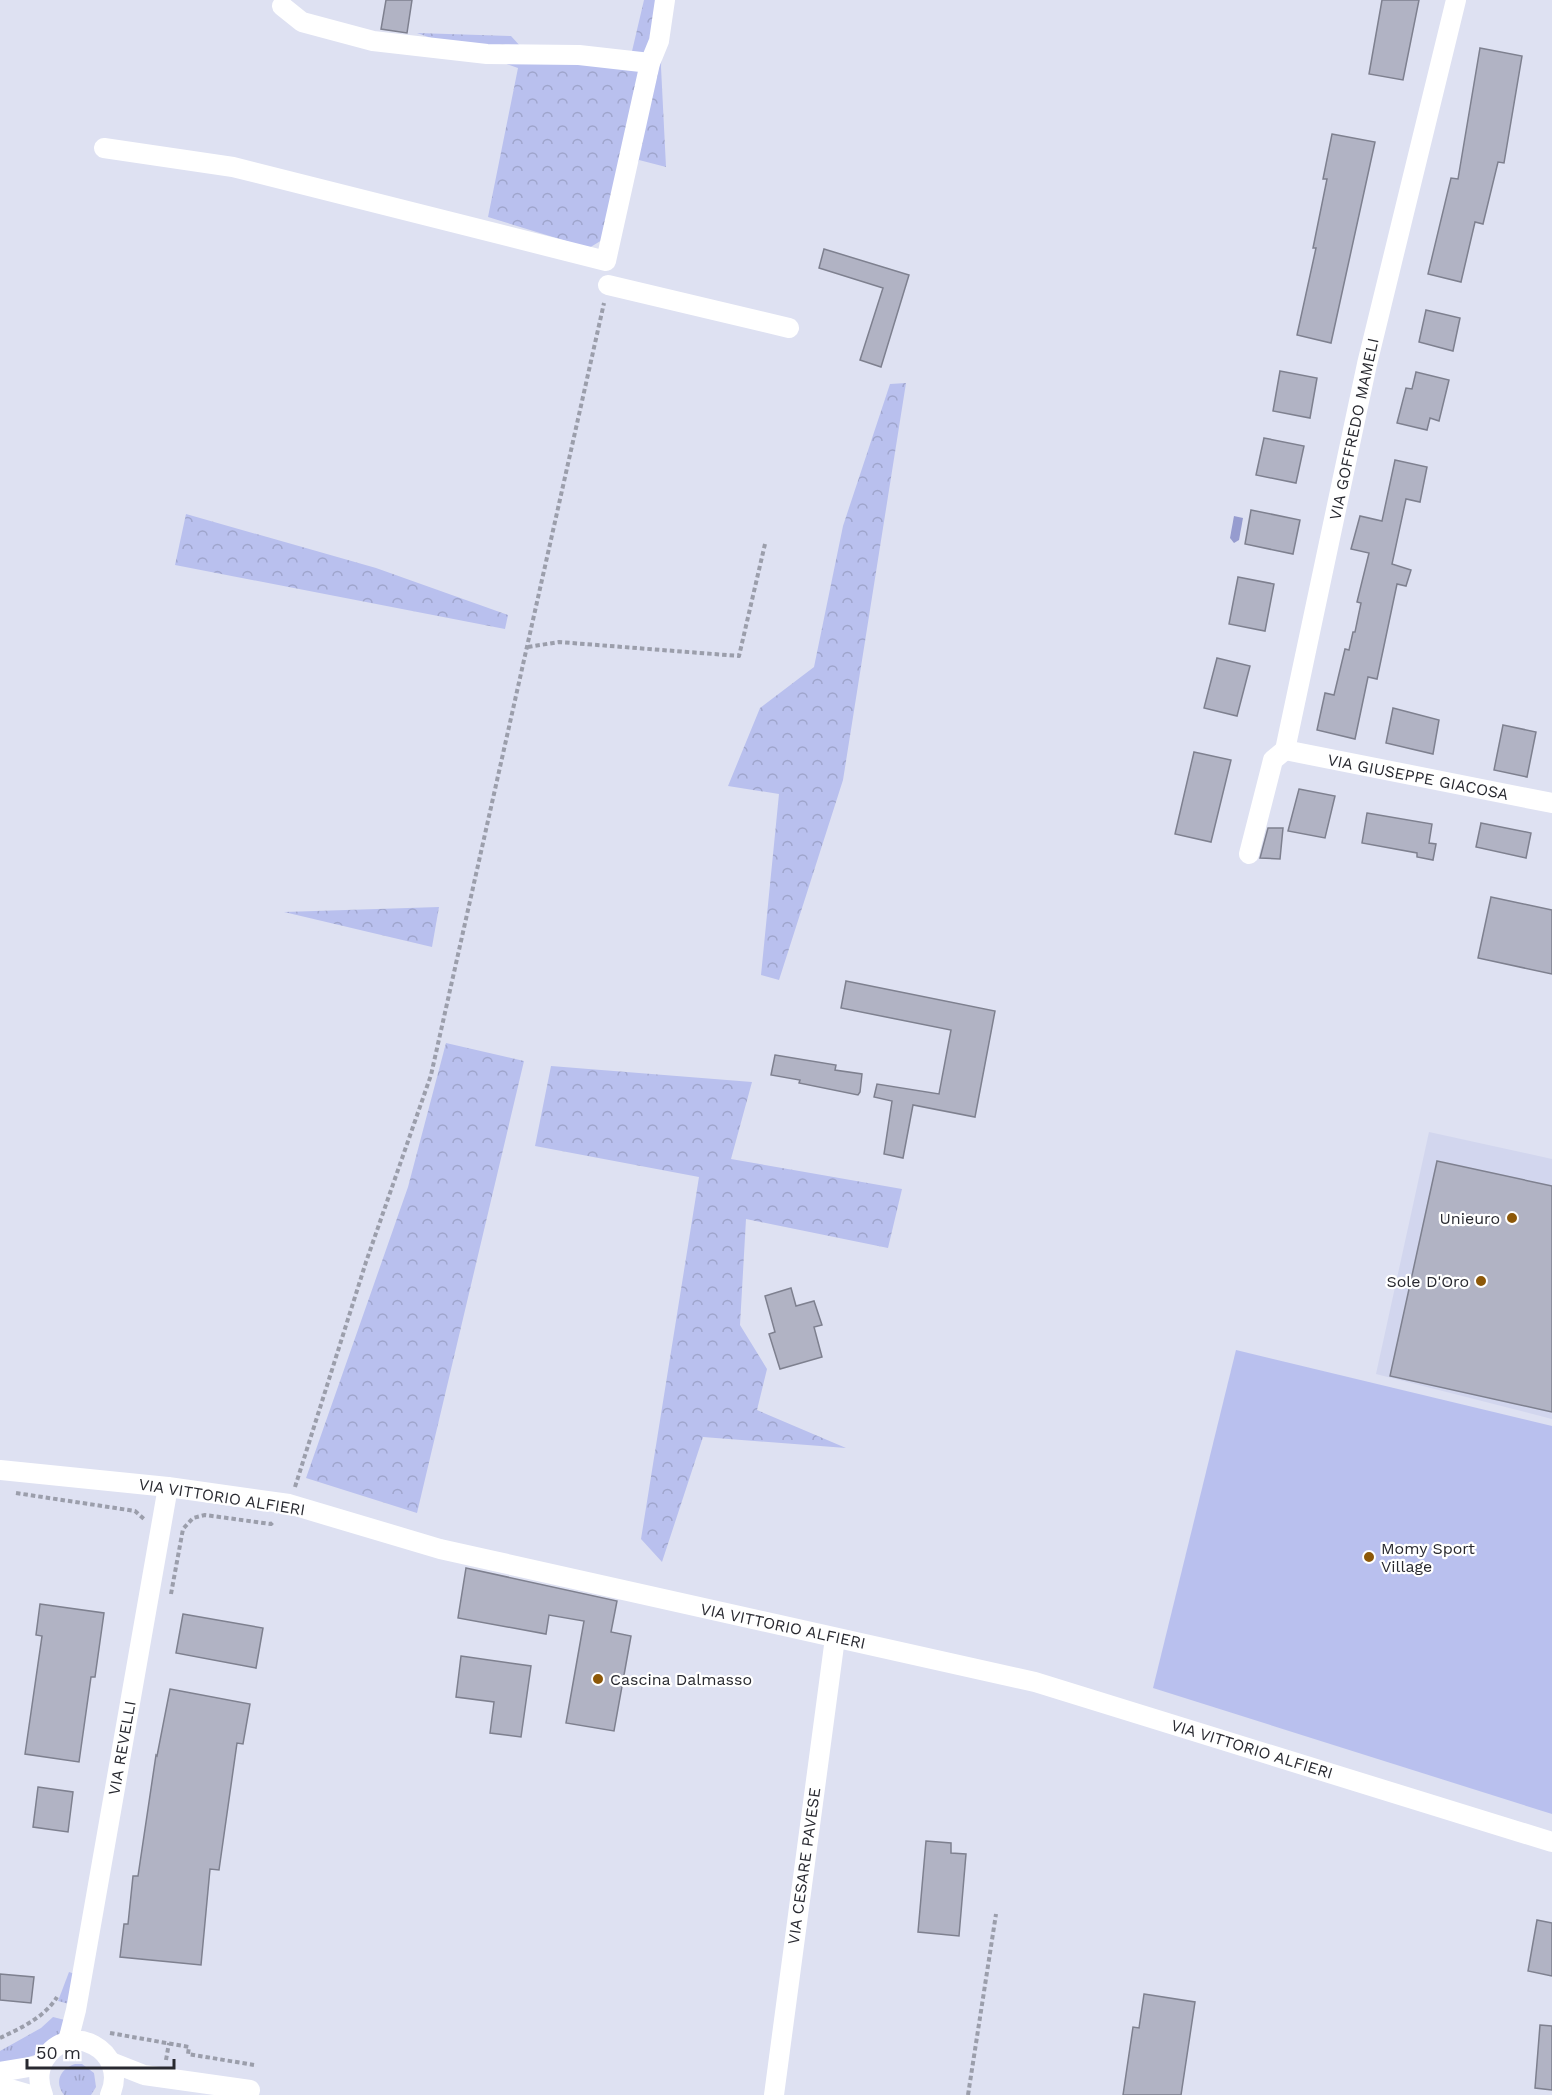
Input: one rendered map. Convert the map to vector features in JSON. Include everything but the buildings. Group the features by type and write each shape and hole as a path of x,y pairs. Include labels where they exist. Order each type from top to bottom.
{"street":[{"path":"104,148 233,167 606,261 650,63 659,41 665,0"},
{"name":"VIA GOFFREDO MAMELI","path":"1249,854 1274,760 1285,750 1367,364 1456,0"},
{"path":"282,6 302,22 373,41 487,54 579,55 650,63"},
{"path":"608,285 789,328"},
{"name":"VIA GIUSEPPE GIACOSA","path":"1285,750 1552,803"},
{"name":"VIA VITTORIO ALFIERI","path":"0,1470 168,1487 289,1504 440,1549 1035,1682 1552,1842"},
{"name":"VIA REVELLI","path":"77,2042 76,2010 168,1487"},
{"name":"VIA CESARE PAVESE","path":"774,2095 835,1638"},
{"path":"44,2095 39,2076 41,2065 47,2054 57,2046 77,2042 93,2044 104,2051 111,2062 114,2075 112,2091"},
{"path":"111,2062 144,2075 250,2090"},
{"path":"0,2072 41,2065"},
{"path":"112,2091 144,2075"},
{"path":"0,2086 32,2095"}],"path":[{"path":"170,1600 183,1529 193,1518 205,1515 271,1524 289,1504 366,1262 431,1075 608,285"},
{"path":"528,647 559,642 739,656 765,543"},
{"path":"11,1492 135,1510 143,1516 147,1525"},
{"path":"968,2095 996,1914"},
{"path":"0,2038 24,2026 51,2007 61,1991"},
{"path":"106,2032 189,2047 188,2054 254,2065"}],"shaded area":[{"path":"1234,516 1243,518 1239,540 1234,543 1230,538"},
{"name":"Sole D'Oro","path":"1429,1132 1552,1159 1552,1419 1376,1374"}],"green space":[{"path":"644,0 664,0 661,67 666,167 639,160 602,240 589,248 488,217 518,68 417,33 511,36 532,59 629,64"},
{"path":"906,383 843,780 779,980 761,975 779,794 728,786 760,708 814,667 843,526 890,384"},
{"path":"186,514 376,568 508,615 505,629 175,565"},
{"path":"439,907 432,947 284,912"},
{"path":"446,1043 524,1061 417,1513 306,1478 408,1187"},
{"path":"551,1066 752,1082 731,1159 902,1189 888,1248 746,1219 740,1325 767,1369 757,1410 846,1448 703,1437 662,1562 641,1539 699,1177 535,1146"},
{"name":"Momy Sport Village","path":"1236,1350 1552,1426 1552,1814 1153,1688"},
{"path":"69,1972 75,1974 69,2004 58,2001"},
{"path":"53,2017 65,2020 55,2042 29,2057 0,2063 0,2051 41,2028"},
{"path":"75,2064 82,2064 94,2073 96,2087 91,2095 64,2095 61,2090 60,2076"}],"place":[{"name":"Unieuro","path":"1512,1218"},
{"name":"Sole D'Oro","path":"1481,1281"},
{"name":"Momy Sport Village","path":"1369,1557"},
{"name":"Cascina Dalmasso","path":"598,1679"}]}
